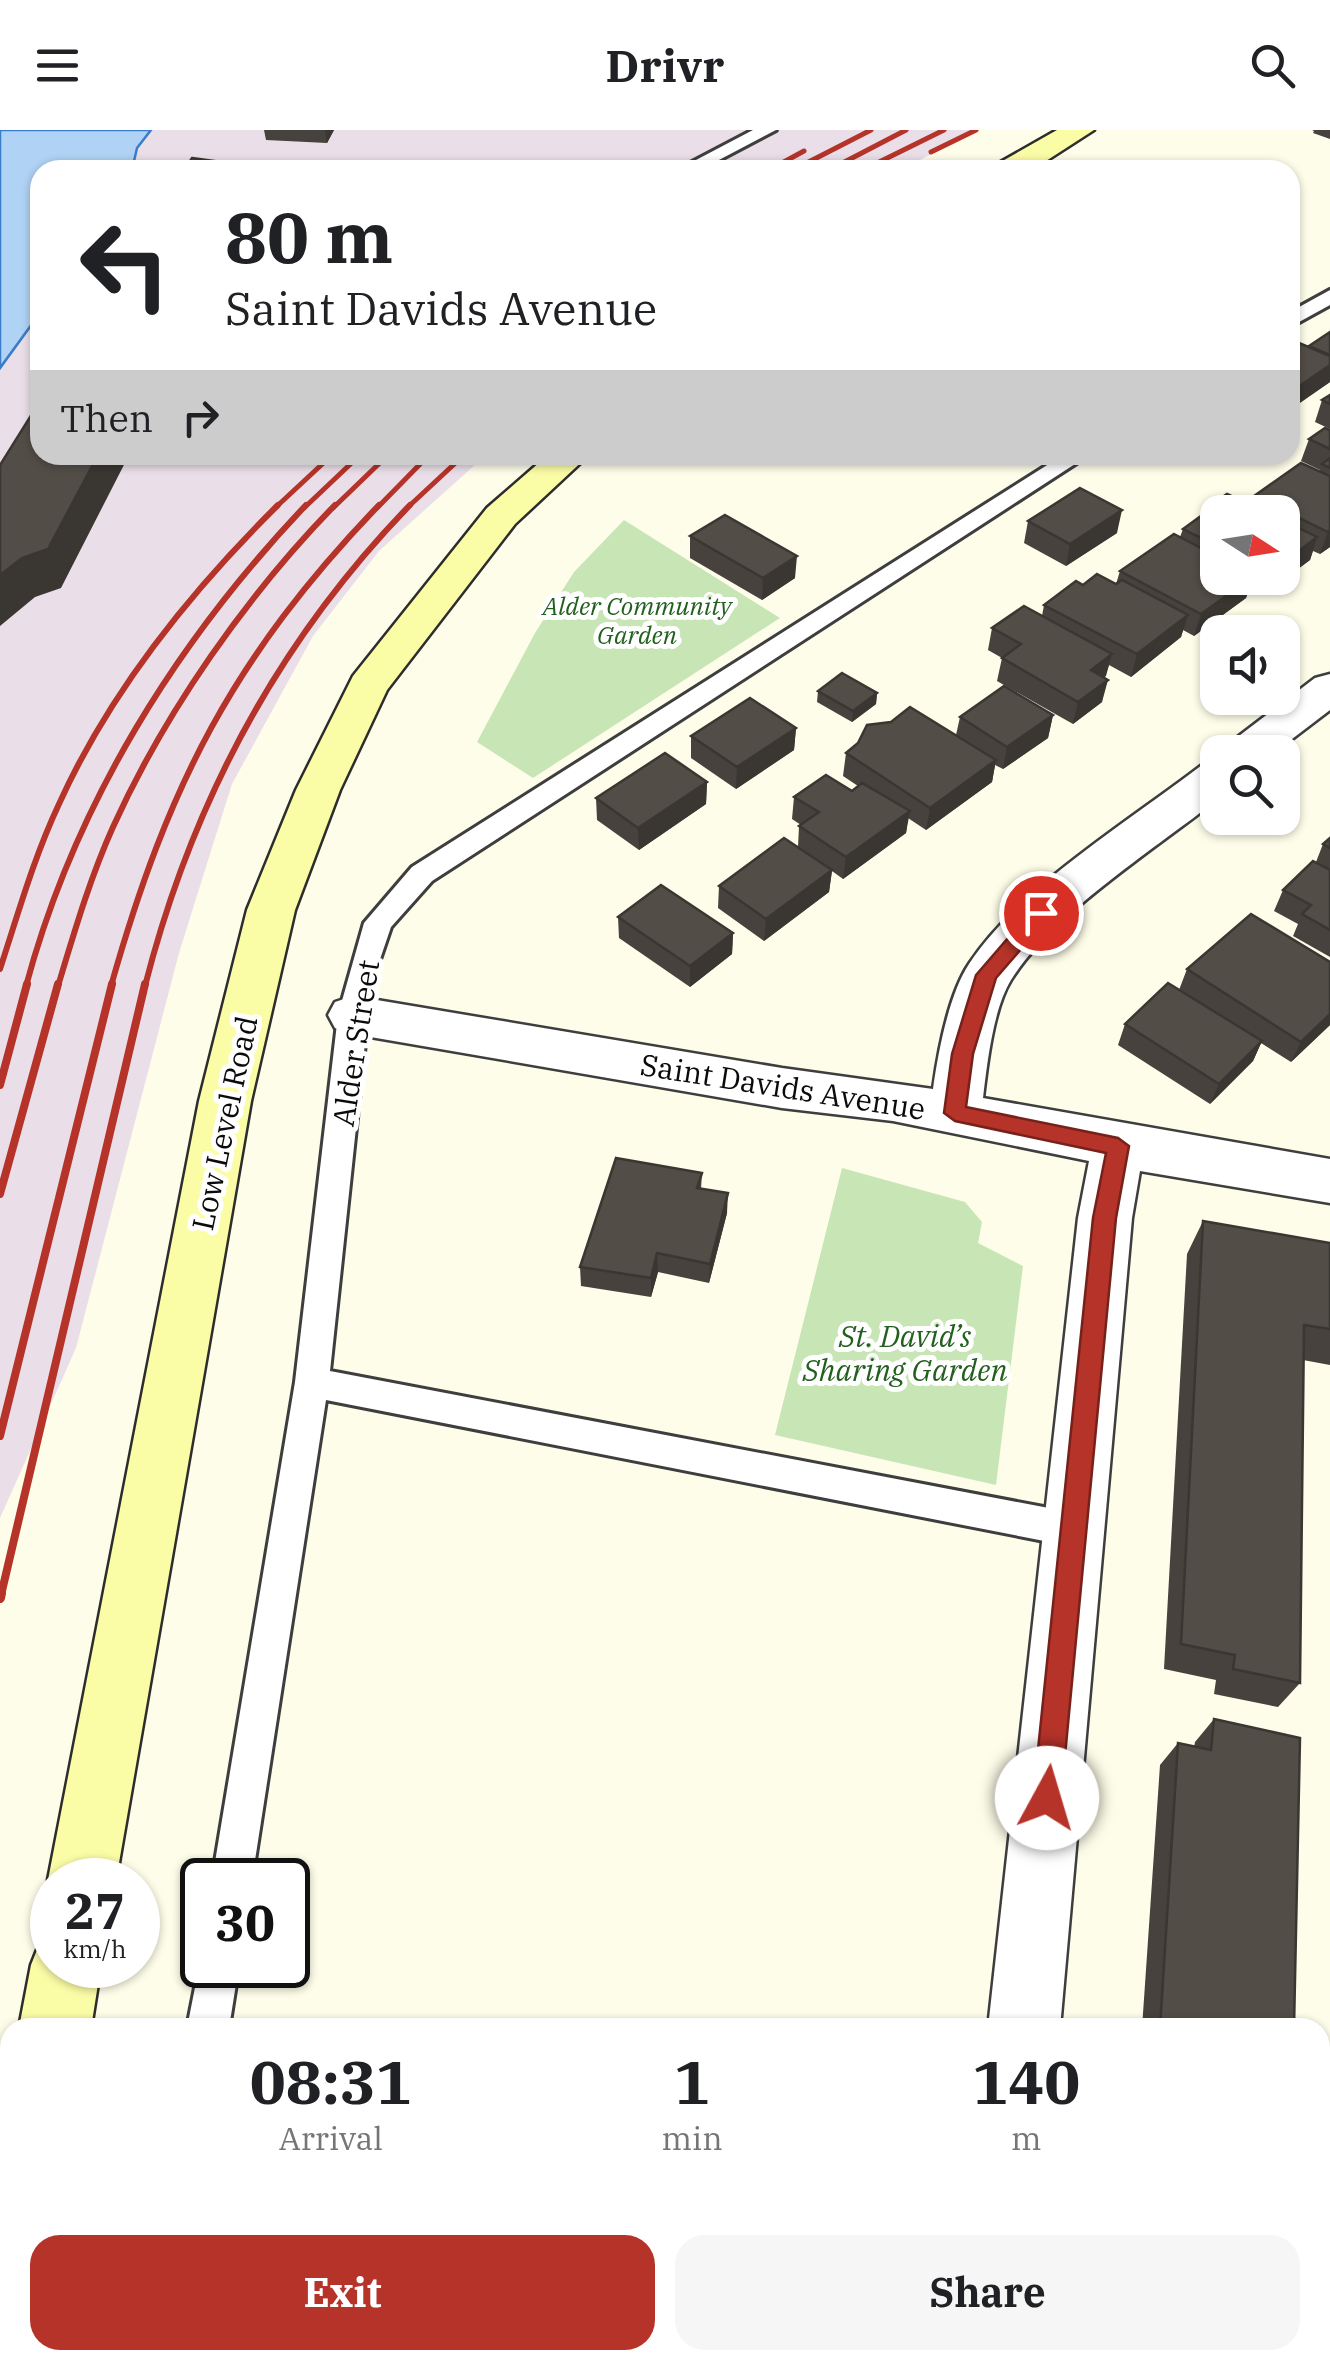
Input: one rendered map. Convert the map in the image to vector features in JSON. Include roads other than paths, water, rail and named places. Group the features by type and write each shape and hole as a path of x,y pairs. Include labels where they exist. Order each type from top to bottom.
{"main road":[{"path":"1027,160 1079,130"},
{"name":"Low Level Road","path":"86,1858 225,1101 271,910 318,790 368,686 501,516 559,465"},
{"path":"57,2018 62,1988"}],"street":[{"path":"1270,735 1330,688"},
{"path":"955,1113 962,1054 986,975 1041,913 1200,790"},
{"name":"Saint Davids Avenue","path":"353,1015 782,1088 893,1101 1118,1146 1330,1181"},
{"path":"1025,2018 1104,1218 1118,1146"}],"lane":[{"path":"706,160 767,130"},
{"path":"1300,316 1330,296"},
{"name":"Alder Street","path":"236,1858 312,1382 353,1015 378,923 422,874 1062,465"},
{"path":"312,1382 1075,1530"},
{"path":"210,2018 214,1988"}],"water":[{"path":"0,130 151,130 137,148 134,160 30,160 30,327 0,368"}],"railway":[{"path":"812,160 871,130"},
{"path":"848,160 906,130"},
{"path":"883,160 944,130"},
{"path":"931,152 976,130"},
{"path":"787,160 804,151"},
{"path":"275,508 321,465"},
{"path":"304,508 349,465"},
{"path":"333,508 378,465"},
{"path":"377,508 419,465"},
{"path":"409,506 453,465"},
{"path":"275,508 278,505"},
{"path":"26,986 72,853 136,729 214,612 306,505"},
{"path":"58,986 105,846 157,741 240,616 335,505"},
{"path":"111,986 156,847 212,727 284,616 379,505"},
{"path":"145,986 188,852 245,728 319,612 409,506"},
{"path":"0,969 50,824 102,722 183,608 275,508"},
{"path":"0,1085 27,984"},
{"path":"0,1194 58,984"},
{"path":"0,1436 112,984"},
{"path":"1,1595 145,984"},
{"path":"0,1598 1,1593"}],"park label":[{"name":"Alder Community Garden","path":"637,620"},
{"name":"St. David’s Sharing Garden","path":"905,1352"}]}
